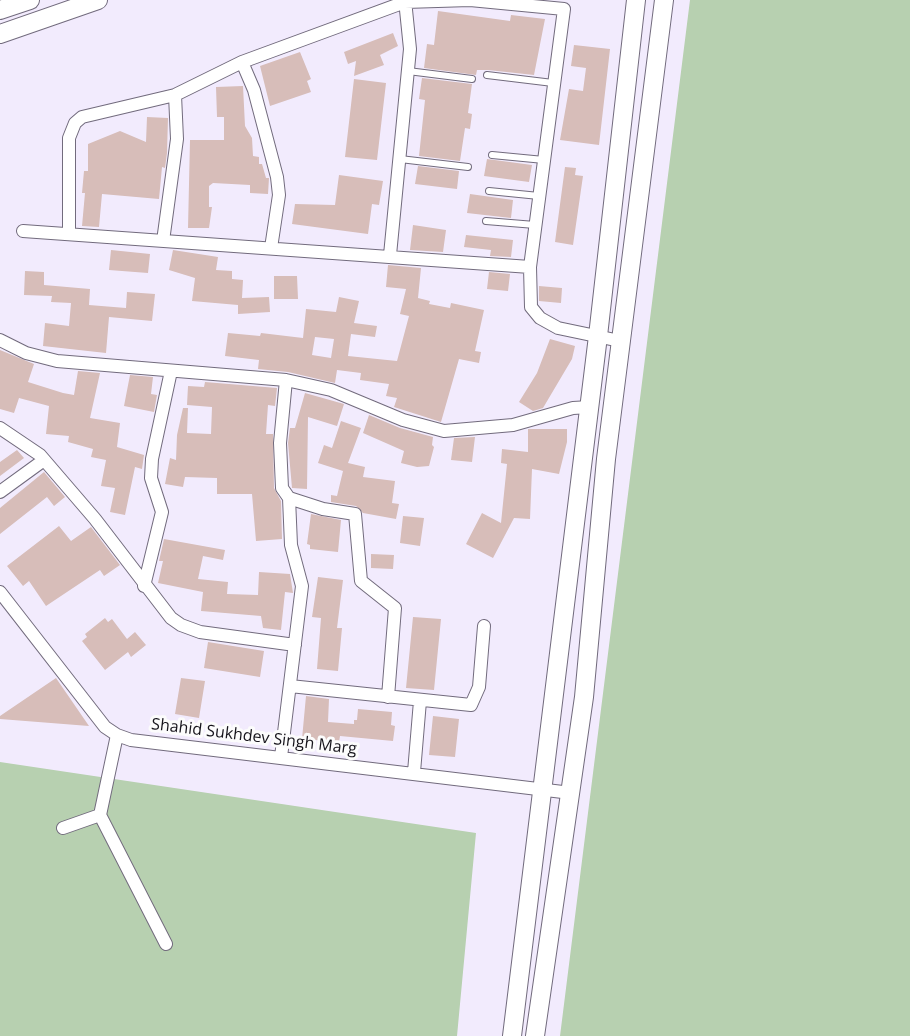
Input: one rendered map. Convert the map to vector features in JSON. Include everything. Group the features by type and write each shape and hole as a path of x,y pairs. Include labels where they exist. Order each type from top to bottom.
{"main road":[{"path":"0,10 30,0"},
{"path":"0,34 98,0"},
{"path":"512,1036 538,782 590,407 636,0"},
{"path":"535,1036 573,784 601,524 606,452 664,0"},
{"path":"585,442 606,452"},
{"path":"569,569 596,574"},
{"path":"538,782 573,784"}],"street":[{"path":"69,234 69,138 75,123 82,117 175,95 242,62 405,1 470,0 564,9 530,267 531,307 540,318 558,327 620,340"},
{"path":"390,255 408,71 410,32 405,1"},
{"path":"242,62 254,90 277,177 279,195 271,248"},
{"path":"163,241 177,139 175,95"},
{"path":"22,231 390,255 530,267"},
{"path":"0,340 26,353 57,361 286,380 331,390 424,428 444,430 513,425 573,408 590,407"},
{"path":"144,586 162,512 151,478 152,459 171,371"},
{"path":"281,757 302,586 291,545 289,498 282,488 279,476 286,380"},
{"path":"0,428 44,460 95,519 144,586 171,618 190,629 295,645"},
{"path":"0,492 44,460"},
{"path":"289,498 323,509 355,514 361,581 395,608 388,697"},
{"path":"1,596 105,727 117,735 100,815 166,944"},
{"path":"290,686 471,705 479,687 484,626"},
{"path":"414,772 420,701"},
{"name":"Shahid Sukhdev Singh Marg","path":"117,735 131,740 479,780 538,782"},
{"path":"63,828 100,815"}],"lane":[{"path":"408,71 472,79"},
{"path":"487,75 553,83"},
{"path":"492,155 544,160"},
{"path":"400,159 468,167"},
{"path":"489,191 539,196"},
{"path":"486,221 535,225"}],"green space":[{"path":"690,0 910,0 910,1036 560,1036"},
{"path":"0,762 476,833 457,1036 0,1036"}],"building":[{"path":"438,11 510,21 511,15 545,19 534,75 477,70 476,75 424,68 427,44 434,45"},
{"path":"393,33 398,46 380,55 384,65 354,76 356,61 348,64 344,52"},
{"path":"574,45 610,49 599,145 560,140 569,89 583,91 586,68 571,66"},
{"path":"300,52 311,79 307,81 311,92 270,106 260,66"},
{"path":"422,78 472,84 468,113 472,114 470,129 465,128 460,161 419,156 425,100 419,99"},
{"path":"354,79 386,83 377,160 345,157"},
{"path":"243,86 245,126 252,138 253,156 259,157 259,164 262,164 266,178 269,178 268,194 250,193 250,185 213,183 209,186 209,207 212,207 209,228 188,228 190,140 224,140 224,117 217,117 216,87"},
{"path":"147,117 168,118 167,153 165,168 162,167 159,199 102,194 99,227 82,226 85,193 82,193 84,171 88,171 88,144 120,131 146,142"},
{"path":"487,159 532,165 529,182 484,176"},
{"path":"418,166 459,171 457,189 415,184"},
{"path":"565,167 576,168 575,175 583,176 573,245 555,242"},
{"path":"339,175 383,181 379,205 372,204 368,234 292,224 295,204 335,205"},
{"path":"470,194 513,200 511,218 467,213"},
{"path":"413,225 446,230 443,252 410,250"},
{"path":"466,235 513,240 511,257 490,256 491,250 464,247"},
{"path":"111,250 150,254 148,273 109,270"},
{"path":"173,250 218,257 216,270 232,271 232,279 243,280 242,298 269,297 270,312 238,314 238,305 192,301 195,278 169,270"},
{"path":"388,265 421,268 418,298 430,301 429,304 450,308 451,303 484,310 475,351 481,352 479,363 459,359 441,422 394,407 397,398 386,396 389,384 360,380 361,373 337,370 335,383 288,372 258,369 259,360 225,356 228,333 260,336 261,333 303,338 306,309 336,312 339,297 359,301 354,323 377,326 375,337 351,334 348,356 397,361 409,316 400,314 406,289 386,287","holes":["315,337 334,339 331,358 312,355"]},
{"path":"25,271 44,272 44,285 90,289 89,305 126,308 127,292 155,294 152,321 109,317 106,353 43,346 45,323 69,326 71,303 51,302 52,296 24,295"},
{"path":"489,272 510,274 508,291 487,289"},
{"path":"274,276 297,276 298,299 274,299"},
{"path":"539,286 562,288 561,303 539,301"},
{"path":"550,339 575,346 572,359 543,408 533,411 519,402 537,373"},
{"path":"0,350 34,364 28,382 63,393 74,395 78,371 100,373 90,418 120,423 117,447 144,455 142,469 135,467 125,515 110,512 115,488 101,486 106,460 91,457 93,449 68,442 69,436 46,434 49,406 19,398 14,413 0,409"},
{"path":"130,375 153,377 151,394 157,395 154,412 124,406"},
{"path":"205,382 277,388 275,406 268,405 266,434 273,434 274,488 281,501 282,539 256,541 252,494 217,494 217,478 185,477 183,487 165,484 170,458 176,460 177,435 183,408 188,408 187,433 211,434 212,407 187,405 188,386 204,387"},
{"path":"305,393 344,404 337,426 308,417 307,489 292,488 288,443 290,428 295,428"},
{"path":"369,415 400,428 433,437 434,447 429,466 417,467 401,463 404,451 363,433"},
{"path":"341,421 361,428 348,463 365,467 363,477 395,481 392,503 399,504 396,519 363,513 356,506 331,502 331,495 337,496 343,471 318,463 324,445 332,448"},
{"path":"528,429 567,429 567,442 559,474 532,469 530,519 514,518 493,558 466,544 482,513 501,523 507,464 501,463 502,449 528,452"},
{"path":"475,437 472,462 451,460 454,438"},
{"path":"17,450 24,458 0,476 0,462"},
{"path":"44,472 65,497 54,506 47,497 0,534 0,508"},
{"path":"311,514 341,520 338,552 310,549 310,545 307,544"},
{"path":"403,516 424,518 420,546 400,543"},
{"path":"59,526 71,541 91,527 120,565 104,576 100,570 46,606 29,581 23,586 7,566"},
{"path":"164,539 225,550 223,560 203,556 198,579 228,582 227,594 258,595 259,572 290,574 293,593 285,592 281,630 263,628 261,616 201,611 203,592 158,583 163,561 159,561"},
{"path":"371,554 394,555 393,569 371,568"},
{"path":"318,577 343,580 337,628 342,628 338,671 317,669 321,618 312,617"},
{"path":"413,617 441,619 434,690 406,688"},
{"path":"105,618 108,622 112,619 127,639 135,632 146,645 131,657 128,652 105,670 82,641 87,637 85,634"},
{"path":"208,642 264,651 260,677 204,668"},
{"path":"56,678 89,726 0,719 0,716"},
{"path":"181,678 205,681 199,718 175,714"},
{"path":"306,696 329,699 328,722 354,724 354,720 357,720 358,709 392,712 391,725 395,726 393,741 340,736 339,742 302,739"},
{"path":"433,716 459,719 455,757 429,755"}]}
